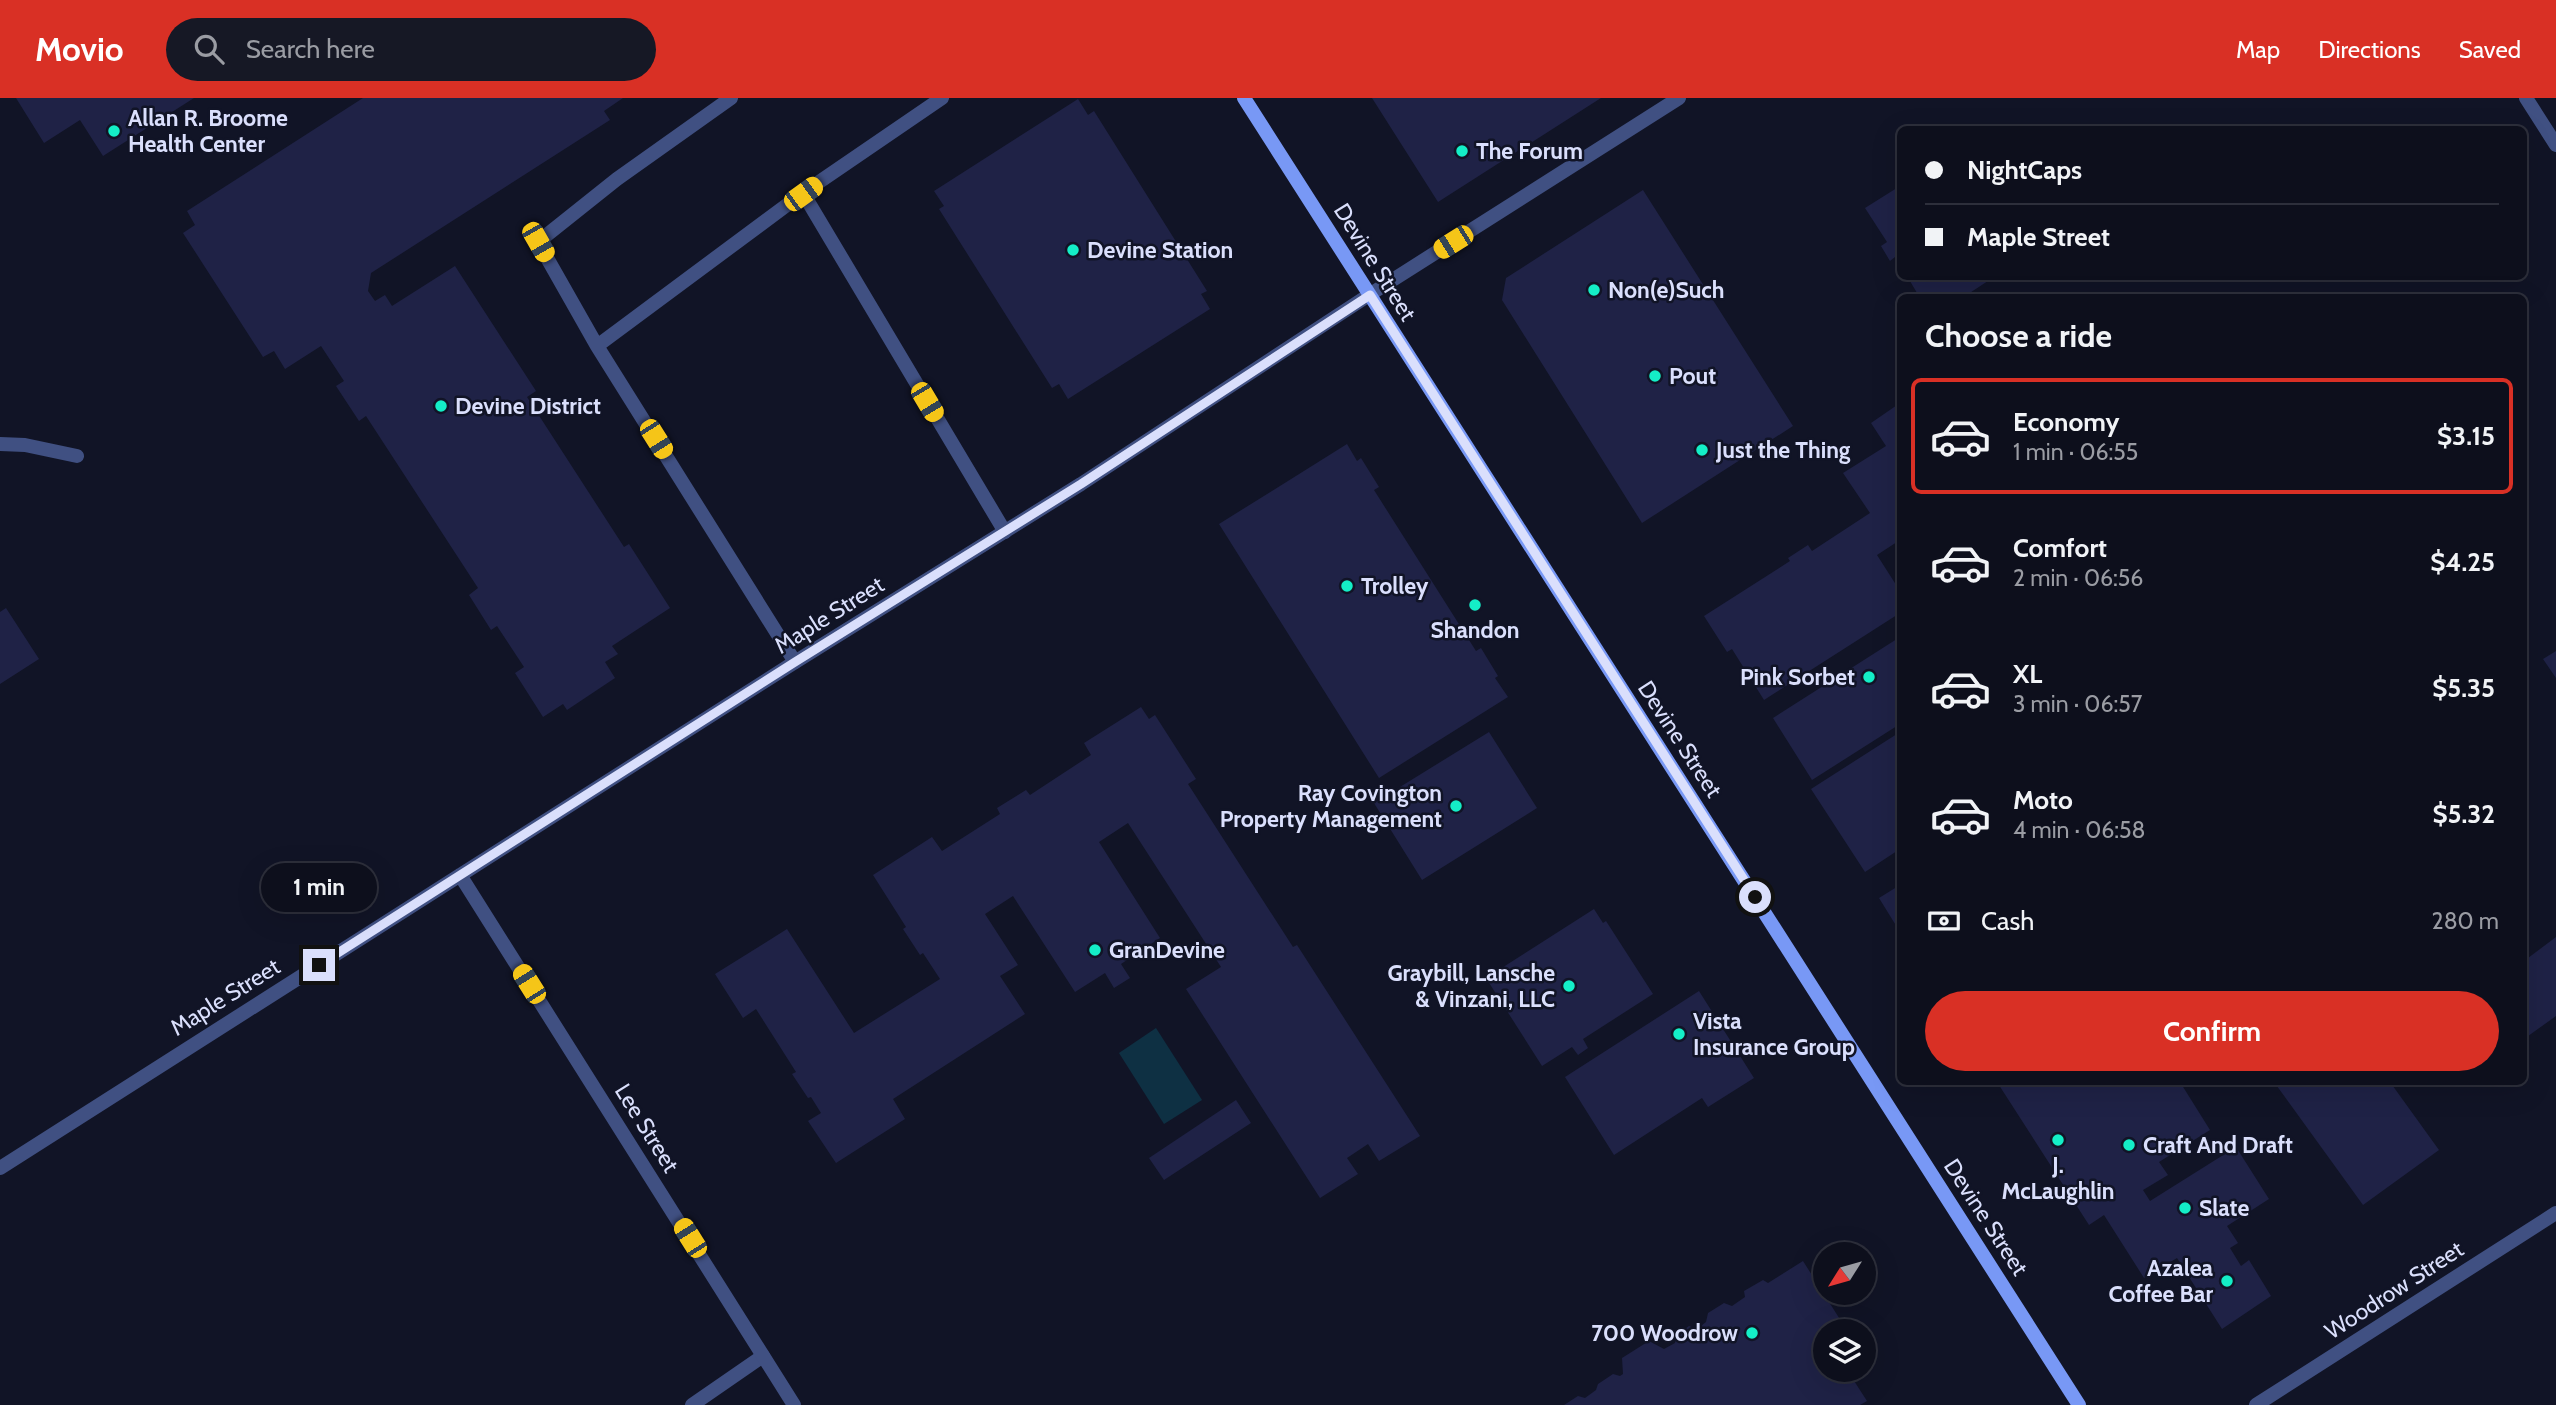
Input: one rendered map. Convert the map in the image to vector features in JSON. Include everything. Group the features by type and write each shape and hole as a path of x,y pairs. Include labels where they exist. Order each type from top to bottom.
{"main road":[{"name":"Devine Street","path":"1244,98 2079,1405"}],"street":[{"path":"597,346 803,194 942,98"},
{"name":"Maple Street","path":"0,1168 795,662 1005,532 1679,98"},
{"path":"2526,98 2556,145"},
{"path":"727,99 617,179 538,242 597,346 795,662"},
{"path":"803,194 1005,532"},
{"path":"0,444 24,445 77,456"},
{"name":"Lee Street","path":"460,875 794,1405"},
{"name":"Woodrow Street","path":"2256,1405 2556,1213"},
{"path":"692,1405 763,1356"}],"water":[{"path":"1156,1028 1202,1100 1164,1124 1119,1053"}],"building":[{"name":"Allan R. Broome Health Center","path":"16,98 194,98 103,156 80,120 44,143"},
{"name":"Devine District","path":"363,98 623,98 604,111 610,120 371,273 368,291 375,301 385,295 392,306 455,266 536,391 527,397 624,547 629,544 670,608 612,646 618,654 605,662 615,678 567,710 563,704 543,717 515,673 524,667 497,626 491,630 469,595 478,588 366,416 359,421 336,386 344,381 321,346 285,369 274,351 263,357 183,233 195,225 187,211"},
{"name":"The Forum","path":"1372,98 1601,98 1438,202"},
{"name":"Devine Station","path":"1078,99 1088,115 1094,111 1207,291 1201,294 1210,309 1068,399 1059,384 1052,388 939,209 944,206 934,191"},
{"path":"1897,188 1897,261 1895,257 1890,261 1881,246 1887,242 1865,208"},
{"path":"1643,190 1793,426 1642,523 1502,300 1506,278"},
{"path":"1909,280 1989,280 1968,294 1918,294"},
{"path":"1897,405 1897,542 1877,555 1897,586 1897,615 1764,700 1732,649 1727,652 1704,616 1790,561 1788,558 1808,545 1812,551 1870,513 1843,473 1886,446 1871,423"},
{"name":"Trolley","path":"1347,444 1357,461 1361,458 1379,487 1374,490 1476,651 1481,648 1498,676 1495,678 1508,697 1379,778 1219,524"},
{"path":"6,608 39,659 0,684 0,612"},
{"name":"Pink Sorbet","path":"1897,639 1897,726 1812,780 1773,718"},
{"path":"2556,651 2556,678 2543,659"},
{"name":"GranDevine","path":"1141,707 1149,719 1155,715 1196,779 1188,784 1293,947 1297,945 1420,1136 1379,1161 1368,1144 1347,1158 1358,1174 1320,1198 1186,989 1221,967 1128,823 1099,842 1160,938 1121,964 1130,978 1114,988 1105,973 1075,992 1013,896 985,914 1018,965 1000,976 1025,1014 893,1099 905,1119 836,1163 808,1121 821,1113 792,1074 796,1072 756,1009 743,1018 715,974 787,929 854,1033 940,979 903,929 906,927 873,875 932,837 942,851 1000,814 997,808 1026,790 1030,795 1091,755 1084,743"},
{"name":"Ray Covington Property Management","path":"1489,732 1537,808 1422,880 1374,803"},
{"path":"1897,734 1897,851 1865,872 1811,789"},
{"path":"1897,887 1897,927 1879,898"},
{"name":"Graybill, Lansche & Vinzani, LLC","path":"1594,909 1603,923 1606,921 1653,994 1583,1039 1588,1048 1578,1055 1572,1047 1542,1066 1486,978"},
{"path":"2556,937 2556,1016 2527,1037 2527,959"},
{"name":"Vista Insurance Group","path":"1699,991 1754,1078 1708,1107 1702,1098 1614,1155 1565,1077"},
{"path":"1999,1085 2182,1085 2210,1130 2159,1162 2168,1175 2143,1190 2150,1201 2236,1147 2269,1199 2227,1226 2238,1243 2230,1248 2241,1266 2249,1260 2271,1296 2222,1329 2177,1258 2144,1278 2104,1215 2089,1225"},
{"path":"2276,1085 2392,1085 2439,1150 2363,1205"},
{"path":"1236,1100 1251,1123 1164,1180 1149,1158"},
{"name":"700 Woodrow","path":"1803,1261 1813,1277 1813,1306 1832,1306 1840,1319 1813,1319 1813,1382 1855,1382 1867,1401 1860,1405 1564,1405 1578,1396 1585,1398 1596,1390 1598,1384 1613,1374 1623,1374 1622,1358 1649,1341 1664,1349 1675,1343 1677,1335 1689,1326 1697,1329 1706,1322 1708,1313 1724,1303 1732,1306 1745,1297 1744,1291 1763,1280 1768,1283"}],"place":[{"name":"Allan R. Broome Health Center","path":"114,131"},
{"name":"The Forum","path":"1462,151"},
{"name":"Devine Station","path":"1073,250"},
{"name":"Non(e)Such","path":"1594,290"},
{"name":"Pout","path":"1655,376"},
{"name":"Devine District","path":"441,406"},
{"name":"Just the Thing","path":"1702,450"},
{"name":"Trolley","path":"1347,586"},
{"name":"Shandon","path":"1475,605"},
{"name":"Pink Sorbet","path":"1869,677"},
{"name":"Ray Covington Property Management","path":"1456,806"},
{"name":"GranDevine","path":"1095,950"},
{"name":"Graybill, Lansche & Vinzani, LLC","path":"1569,986"},
{"name":"Vista Insurance Group","path":"1679,1034"},
{"name":"J. McLaughlin","path":"2058,1140"},
{"name":"Craft And Draft","path":"2129,1145"},
{"name":"Slate","path":"2185,1208"},
{"name":"Azalea Coffee Bar","path":"2227,1281"},
{"name":"700 Woodrow","path":"1752,1333"}],"route":[{"path":"319,965 795,662 1081,484 1370,295 1755,897"}]}
